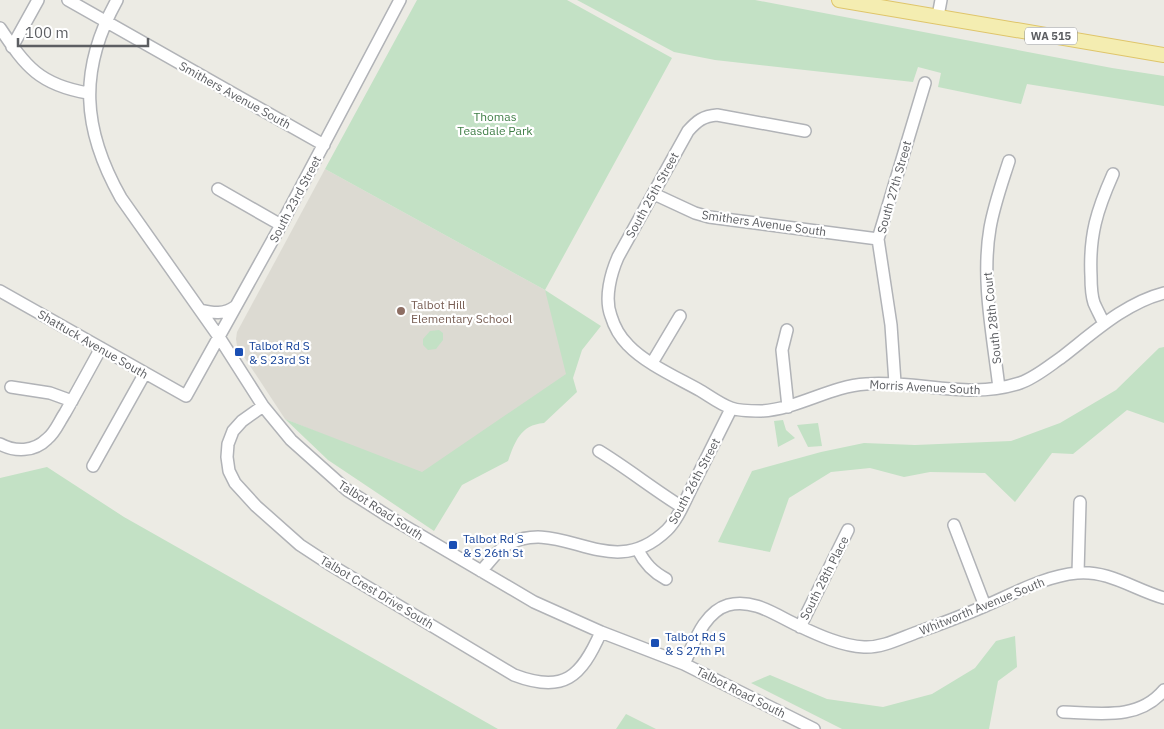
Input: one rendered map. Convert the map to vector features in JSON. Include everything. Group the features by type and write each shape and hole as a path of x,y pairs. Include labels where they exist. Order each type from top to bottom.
{"main road":[{"name":"WA 515","path":"839,0 1164,55"}],"street":[{"path":"12,46 38,0"},
{"name":"Smithers Avenue South","path":"68,0 324,144"},
{"name":"Talbot Road South","path":"117,0 105,22 98,41 92,64 88,93 93,132 99,152 109,177 121,198 200,310 263,406 291,440 347,490 390,518 534,602 601,632 684,664 814,729"},
{"name":"South 23rd Street","path":"186,396 281,225 400,0"},
{"path":"938,16 940,0"},
{"path":"0,28 29,67 41,77 68,90 88,93"},
{"name":"South 27th Street","path":"895,383 891,325 878,240 925,83"},
{"name":"South 25th Street","path":"610,284 618,257 688,131 696,122 707,115 716,115 805,131"},
{"name":"South 28th Court","path":"1000,388 987,282 987,259 993,215 1009,161"},
{"path":"1104,324 1094,302 1091,287 1090,257 1099,206 1113,174"},
{"path":"218,189 281,225"},
{"name":"Smithers Avenue South","path":"654,194 694,213 709,217 878,240"},
{"name":"Morris Avenue South","path":"610,284 610,313 614,326 628,345 652,363 731,409 762,411 788,407 836,390 865,384 895,383 979,391 1022,382 1048,368 1104,324 1154,296 1164,294"},
{"name":"Shattuck Avenue South","path":"0,291 186,396"},
{"path":"200,310 215,314 229,311 237,304"},
{"path":"652,363 680,316"},
{"path":"787,330 782,350 788,407"},
{"path":"0,444 19,450 37,446 47,440 72,401 101,348"},
{"path":"93,466 145,373"},
{"path":"11,387 44,391 72,401"},
{"name":"Talbot Crest Drive South","path":"263,406 242,421 233,431 228,444 229,471 235,482 256,506 300,545 506,670 528,680 543,683 570,678 582,667 591,654 601,632"},
{"name":"South 26th Street","path":"482,571 503,548 516,540 532,537 563,540 595,550 613,552 638,550 654,542 669,528 682,507 731,409"},
{"path":"599,452 627,468 661,494 682,507"},
{"path":"1078,573 1080,502"},
{"path":"954,524 985,606"},
{"name":"South 28th Place","path":"800,627 848,530"},
{"path":"638,550 644,562 657,574 666,579"},
{"name":"Whitworth Avenue South","path":"684,664 702,627 721,608 730,605 755,605 800,627 837,641 864,647 882,645 985,606 1028,587 1050,579 1078,573 1119,580 1164,598"},
{"path":"1064,712 1122,713 1142,707 1164,690"}],"shaded area":[{"name":"Talbot Hill Elementary School","path":"325,169 545,290 576,369 426,476 285,419 237,346 237,332"}],"green space":[{"name":"Thomas Teasdale Park","path":"417,0 567,0 672,58 545,290 325,169"},
{"path":"577,0 755,0 1112,68 1164,76 1164,106 1027,84 1021,104 938,87 941,73 918,67 913,82 715,60 674,52"},
{"path":"545,290 601,326 582,350 573,378 577,392 544,423 536,424 524,431 516,441 508,461 462,485 434,531 328,460 285,419 422,472 566,374"},
{"path":"439,330 443,333 443,340 436,349 428,350 423,345 423,339 430,331"},
{"path":"1164,347 1164,423 1127,410 1073,454 1052,453 1015,502 985,473 930,472 904,477 870,468 831,472 789,498 770,552 718,542 752,471 821,452 864,443 915,445 1011,441 1060,423 1116,390 1159,348"},
{"path":"783,420 786,430 795,438 778,447 774,421"},
{"path":"818,423 822,446 808,447 797,425"},
{"path":"47,467 124,517 498,729 0,729 0,478"},
{"path":"1015,636 1017,667 998,681 989,729 842,729 751,683 770,675 827,699 883,707 932,694 975,668 996,641"},
{"path":"626,714 656,729 616,729"}],"place":[{"name":"Talbot Hill Elementary School","path":"401,311"},
{"name":"Talbot Rd S & S 23rd St","path":"239,352"},
{"name":"Talbot Rd S & S 26th St","path":"453,545"},
{"name":"Talbot Rd S & S 27th Pl","path":"655,643"}]}
